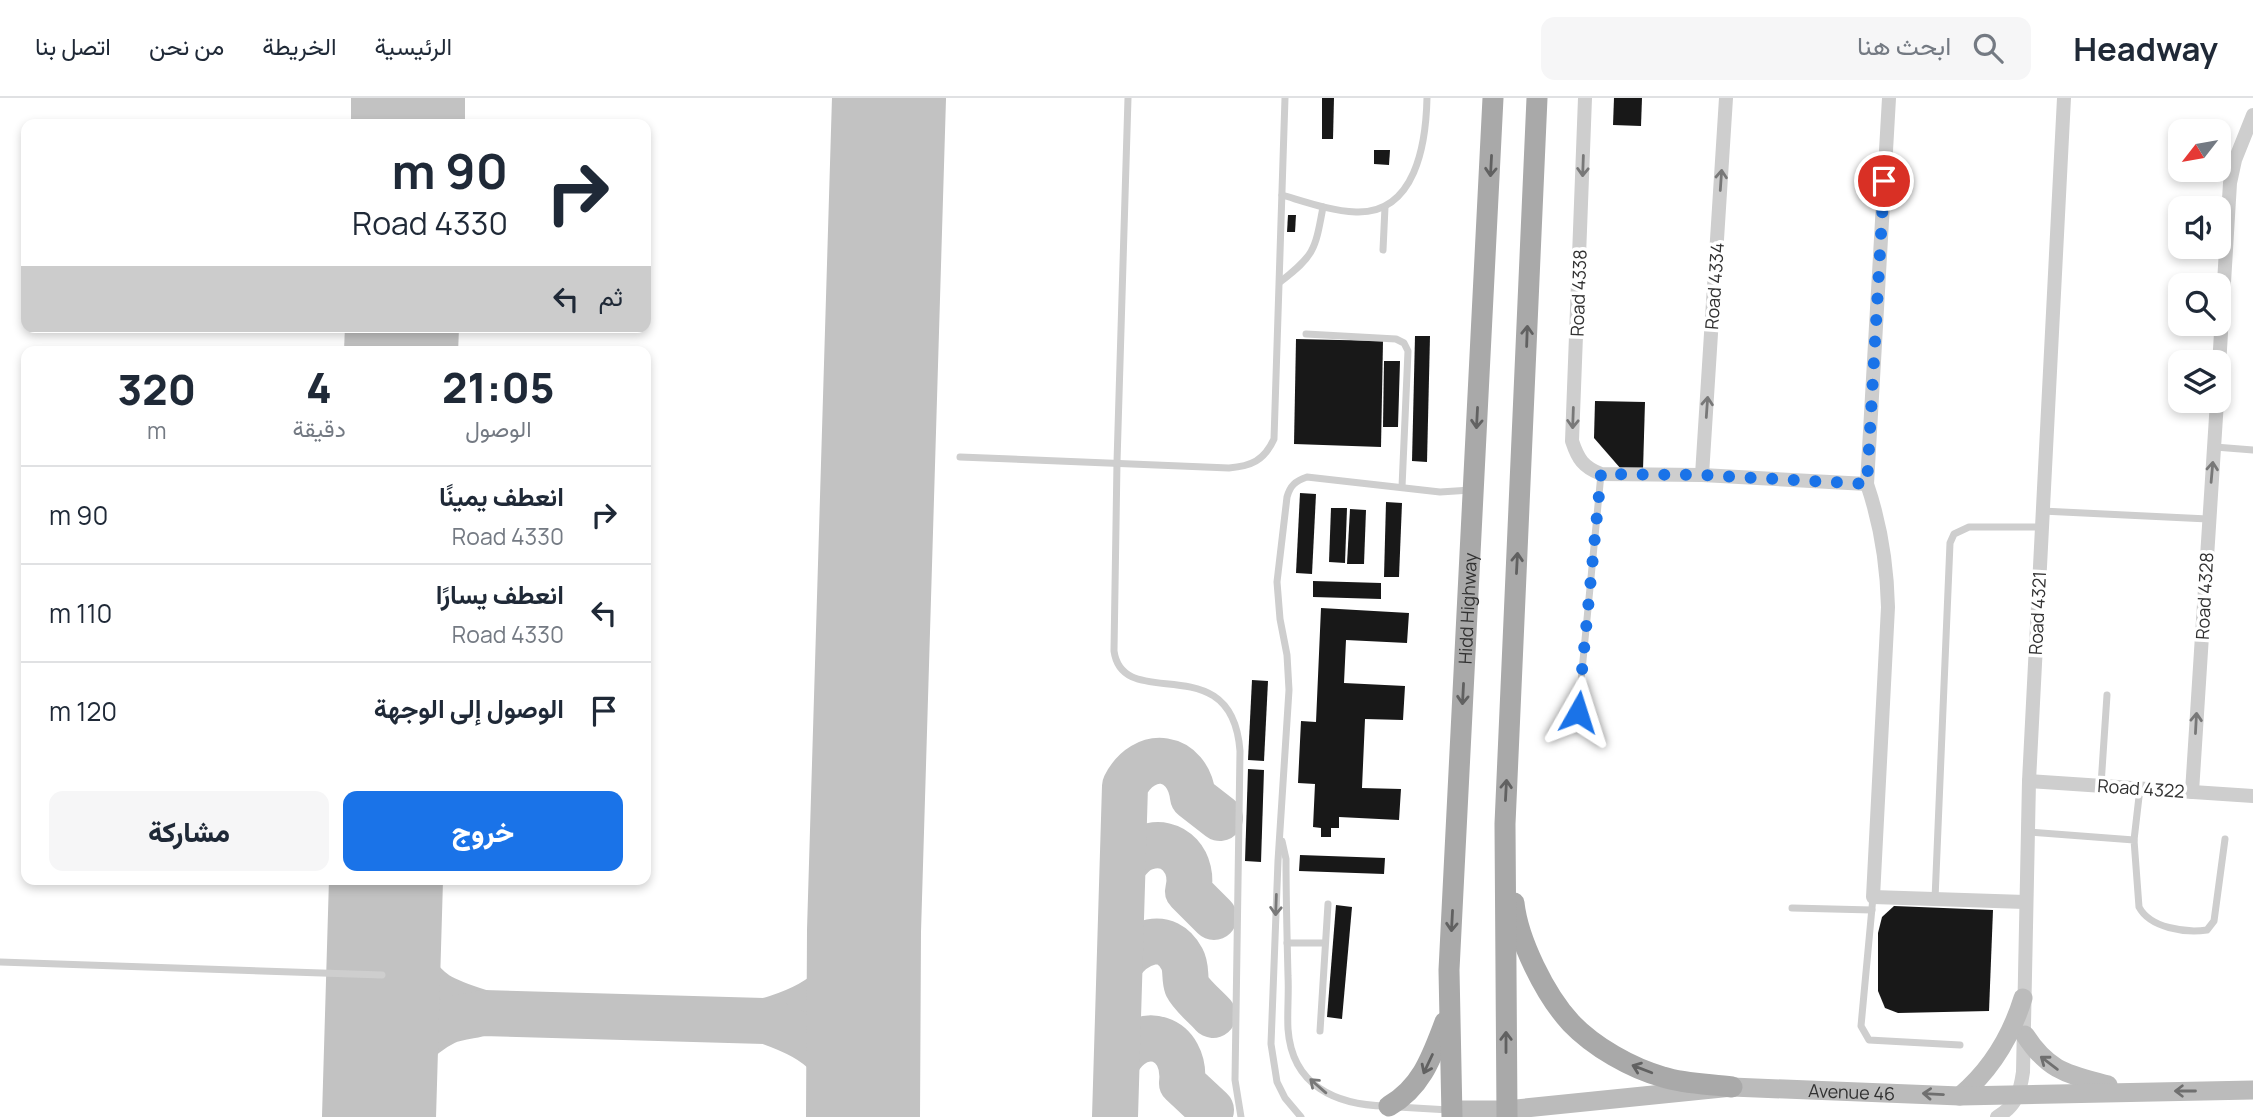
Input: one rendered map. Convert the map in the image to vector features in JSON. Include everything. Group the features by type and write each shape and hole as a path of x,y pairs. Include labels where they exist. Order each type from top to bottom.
{"main road":[{"name":"Hidd Highway","path":"1452,1114 1449,970 1493,98"},
{"path":"1507,1114 1505,824 1537,98"},
{"path":"1505,824 1516,922 1539,976 1571,1023 1619,1060 1665,1078 1732,1087"},
{"path":"1960,1096 1983,1074 2006,1042 2023,998"},
{"path":"1389,1107 1410,1092 1425,1072 1450,1010"},
{"path":"2025,1035 2042,1058 2059,1070 2129,1091"},
{"name":"Avenue 46","path":"1452,1114 1507,1114 1732,1087 1818,1088 1960,1096 2253,1090"}],"street":[{"name":"Road 4338","path":"1585,98 1572,441 1579,460 1587,469 1601,474"},
{"name":"Road 4334","path":"1702,475 1726,98"},
{"path":"1889,98 1867,484 1882,535 1888,577 1872,904 1935,899 2025,902"},
{"name":"Road 4321","path":"2020,1093 2025,1035 2023,998 2029,781 2064,98"},
{"path":"2220,350 2230,183 2243,136 2253,115"},
{"name":"Road 4328","path":"2192,792 2216,413"},
{"path":"1601,474 1702,475 1867,484"},
{"name":"Road 4322","path":"2029,781 2253,796"},
{"path":"1997,1117 2014,1104 2020,1093"}],"lane":[{"path":"1128,98 1116,462 1114,651 1118,664 1134,679 1187,686 1208,692 1225,705 1236,722 1240,751 1235,1080 1241,1117"},
{"path":"960,457 1229,468 1249,466 1265,455 1273,439 1285,98"},
{"path":"1282,195 1323,207 1357,212 1385,207 1405,188 1419,165 1427,118 1427,98"},
{"path":"1280,282 1302,265 1313,252 1323,207"},
{"path":"1383,250 1385,207"},
{"path":"1306,334 1396,339 1404,342 1408,351 1402,487"},
{"path":"2214,447 2253,450"},
{"path":"1578,712 1601,474"},
{"path":"1301,1117 1285,1098 1277,1082 1271,1044 1289,681 1278,582 1289,488 1307,477 1440,492 1473,490"},
{"path":"2042,511 2208,519"},
{"path":"1935,899 1951,543 1954,534 1969,527 2041,527"},
{"path":"2101,786 2107,695"},
{"path":"2140,788 2134,840 2140,906 2144,916 2152,923 2196,932 2207,930 2214,921 2225,839"},
{"path":"2028,832 2134,840"},
{"path":"1280,837 1286,859 1290,1044 1296,1058 1313,1083 1338,1100 1353,1104 1452,1114"},
{"path":"1320,1031 1328,904"},
{"path":"1792,908 1872,904 1861,1026 1863,1033 1869,1040 1960,1045"},
{"path":"1287,943 1325,943"},
{"path":"1274,960 1288,960"},
{"path":"0,962 382,975"},
{"path":"1273,1000 1289,1000"}],"building":[{"path":"1322,98 1334,98 1333,139 1322,139"},
{"path":"1614,98 1642,98 1641,126 1613,125"},
{"path":"1374,150 1390,150 1389,165 1374,164"},
{"path":"1288,215 1296,215 1295,232 1287,232"},
{"path":"1415,336 1430,336 1427,462 1412,461"},
{"path":"1296,339 1383,341 1381,447 1294,444"},
{"path":"1384,361 1400,361 1398,427 1383,427"},
{"path":"1595,401 1645,402 1643,470 1621,469 1594,438"},
{"path":"1300,493 1316,494 1312,574 1296,573"},
{"path":"1386,502 1402,503 1399,577 1384,577"},
{"path":"1331,508 1347,508 1345,563 1329,562"},
{"path":"1350,509 1366,510 1364,564 1347,564"},
{"path":"1313,581 1381,583 1381,599 1313,597"},
{"path":"1321,608 1409,613 1407,643 1346,640 1344,683 1405,686 1403,720 1365,719 1362,788 1401,789 1399,820 1339,817 1339,828 1331,828 1331,837 1321,837 1321,828 1313,827 1315,784 1298,783 1301,721 1316,722"},
{"path":"1252,680 1268,681 1264,761 1248,760"},
{"path":"1248,769 1264,770 1261,862 1245,861"},
{"path":"1300,855 1385,858 1384,874 1299,871"},
{"path":"1336,905 1352,907 1342,1019 1327,1017"},
{"path":"1894,906 1993,910 1989,1011 1898,1013 1885,1008 1878,991 1878,933 1882,917"}],"taxiway":[{"path":"1115,1117 1125,786 1143,766 1154,761 1164,761 1183,772 1193,797 1220,818"},
{"path":"1123,866 1144,848 1155,845 1173,849 1185,862 1188,891 1214,917"},
{"path":"384,927 428,988 447,1000 483,1013"},
{"path":"767,1021 803,1008 829,991 849,966 864,931"},
{"path":"1120,964 1142,945 1151,942 1168,944 1182,959 1189,990 1213,1015"},
{"path":"380,1091 400,1061 424,1035 449,1020 483,1013 767,1021 804,1037 828,1056 845,1081 862,1117"},
{"path":"1117,1062 1127,1049 1149,1038 1170,1045 1182,1067 1182,1083 1211,1110"}],"runway":[{"path":"408,98 408,119"},
{"path":"863,1117 864,931 889,98"},
{"path":"401,346 402,333"},
{"path":"379,1117 386,885"}],"route":[{"path":"1578,712 1601,474 1702,475 1867,484 1884,181"}]}
